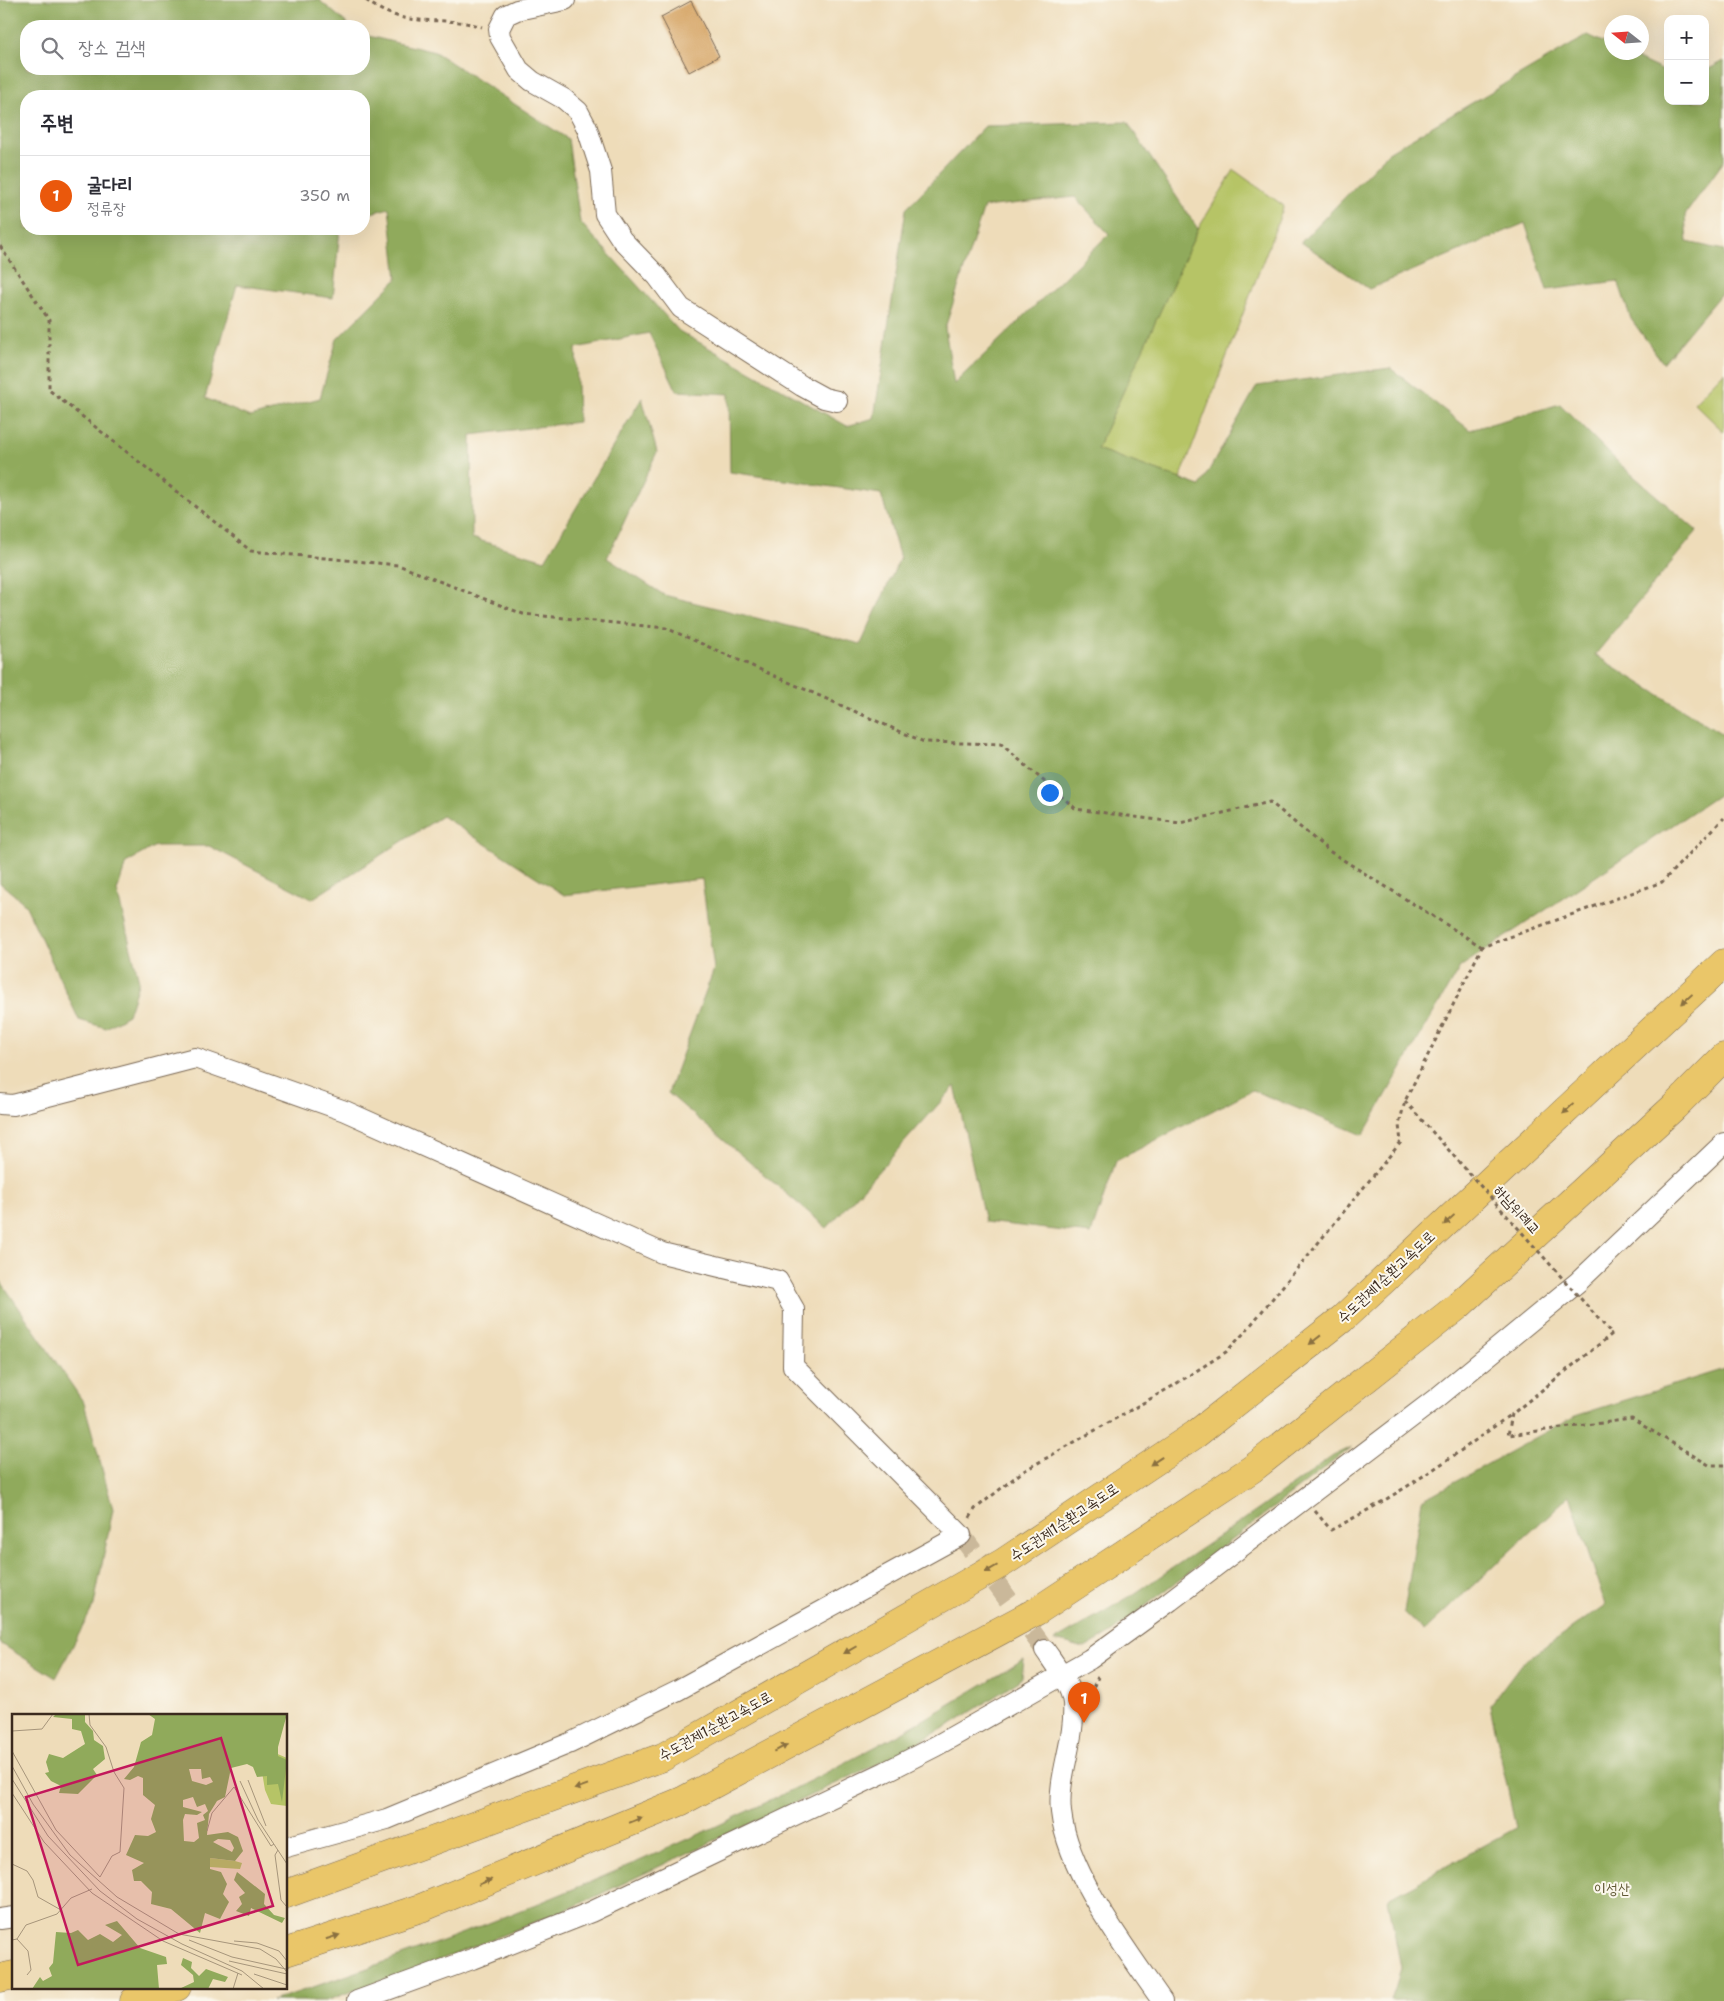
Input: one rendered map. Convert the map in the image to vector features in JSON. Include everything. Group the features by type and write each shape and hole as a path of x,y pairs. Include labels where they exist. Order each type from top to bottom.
{"highway":[{"name":"수도권제1순환고속도로","path":"288,1893 663,1757 1004,1562 1196,1434 1342,1319 1723,964"},
{"path":"288,1951 422,1908 682,1801 1037,1611 1252,1469 1458,1306 1674,1108 1724,1057"},
{"path":"134,2001 174,1988"}],"street":[{"path":"565,0 517,10 506,15 499,29 500,37 519,70 532,81 564,99 578,111 587,128 601,172 605,214 622,240 657,276 681,308 802,386 824,398 837,401"},
{"path":"0,1104 13,1105 195,1058 345,1110 662,1253 778,1281 794,1309 793,1366 961,1535 678,1690 570,1743 387,1819 288,1846"},
{"path":"357,2001 472,1960 591,1912 885,1772 970,1727 1090,1659 1438,1397 1578,1282 1724,1143"},
{"path":"1045,1650 1061,1674 1073,1702 1069,1746 1063,1777 1061,1812 1077,1869 1156,1999"}],"path":[{"path":"366,0 380,11 402,18 428,22 471,24 486,28 500,37"},
{"path":"0,246 49,320 49,390 251,552 398,565 523,614 666,628 924,742 1001,744 1076,809 1180,823 1270,802 1329,851 1482,947"},
{"path":"961,1535 975,1509 1022,1472 1226,1352 1272,1300 1400,1142 1399,1125 1405,1101 1482,947 1662,882 1724,818"},
{"name":"하남위례교","path":"1405,1101 1612,1334 1512,1414"},
{"path":"1512,1414 1508,1435 1632,1419 1709,1465 1724,1465"},
{"path":"1313,1508 1331,1530 1386,1500 1426,1475 1512,1414"}],"green space":[{"path":"0,0 319,0 343,20 20,20 20,75 370,75 370,36 435,52 568,139 580,222 679,331 847,426 874,418 906,209 985,126 1127,122 1198,229 1097,449 1200,486 1257,386 1390,368 1470,430 1560,404 1621,465 1697,531 1595,655 1724,735 1724,791 1460,967 1363,1135 1252,1090 1116,1161 1091,1234 985,1222 955,1086 827,1228 668,1093 714,969 702,879 564,895 442,816 312,899 209,846 155,846 126,863 117,891 139,981 128,1015 106,1028 79,1020 25,904 0,883","holes":["20,90 370,90 370,213 389,208 397,279 337,339 320,398 250,417 205,398 237,285 333,298 339,235 20,235","1075,197 1109,234 954,384 945,328 984,207","649,333 677,391 729,394 730,472 881,494 900,558 861,644 664,595 607,558 657,452 642,398 545,560 472,538 471,435 578,422 576,348"]},
{"path":"1588,35 1604,43 1604,60 1640,60 1664,71 1664,105 1709,105 1709,69 1724,61 1724,161 1685,215 1687,242 1724,250 1724,290 1663,363 1631,319 1618,281 1547,290 1525,223 1369,289 1301,242 1390,151"},
{"path":"1234,170 1284,206 1180,479 1096,449 1198,229"},
{"path":"1724,372 1724,432 1694,403"},
{"path":"0,1280 84,1403 113,1509 94,1605 56,1678 0,1643"},
{"name":"이성산","path":"1724,1369 1724,2001 1391,2001 1401,1969 1388,1898 1516,1828 1490,1705 1521,1664 1605,1605 1570,1495 1424,1631 1404,1612 1422,1500 1575,1416"},
{"path":"1352,1447 1109,1634 1085,1648 1054,1641 1134,1594 1258,1510 1333,1456"},
{"path":"1024,1660 1022,1677 1019,1681 955,1722 890,1758 573,1907 427,1965 325,2001 272,2001 513,1914 670,1847 824,1774 899,1734"}],"building":[{"path":"691,1 719,56 689,72 661,17"}],"tunnel":[{"path":"961,1535 1045,1650"}],"place":[{"name":"굴다리","path":"1084,1723"}]}
